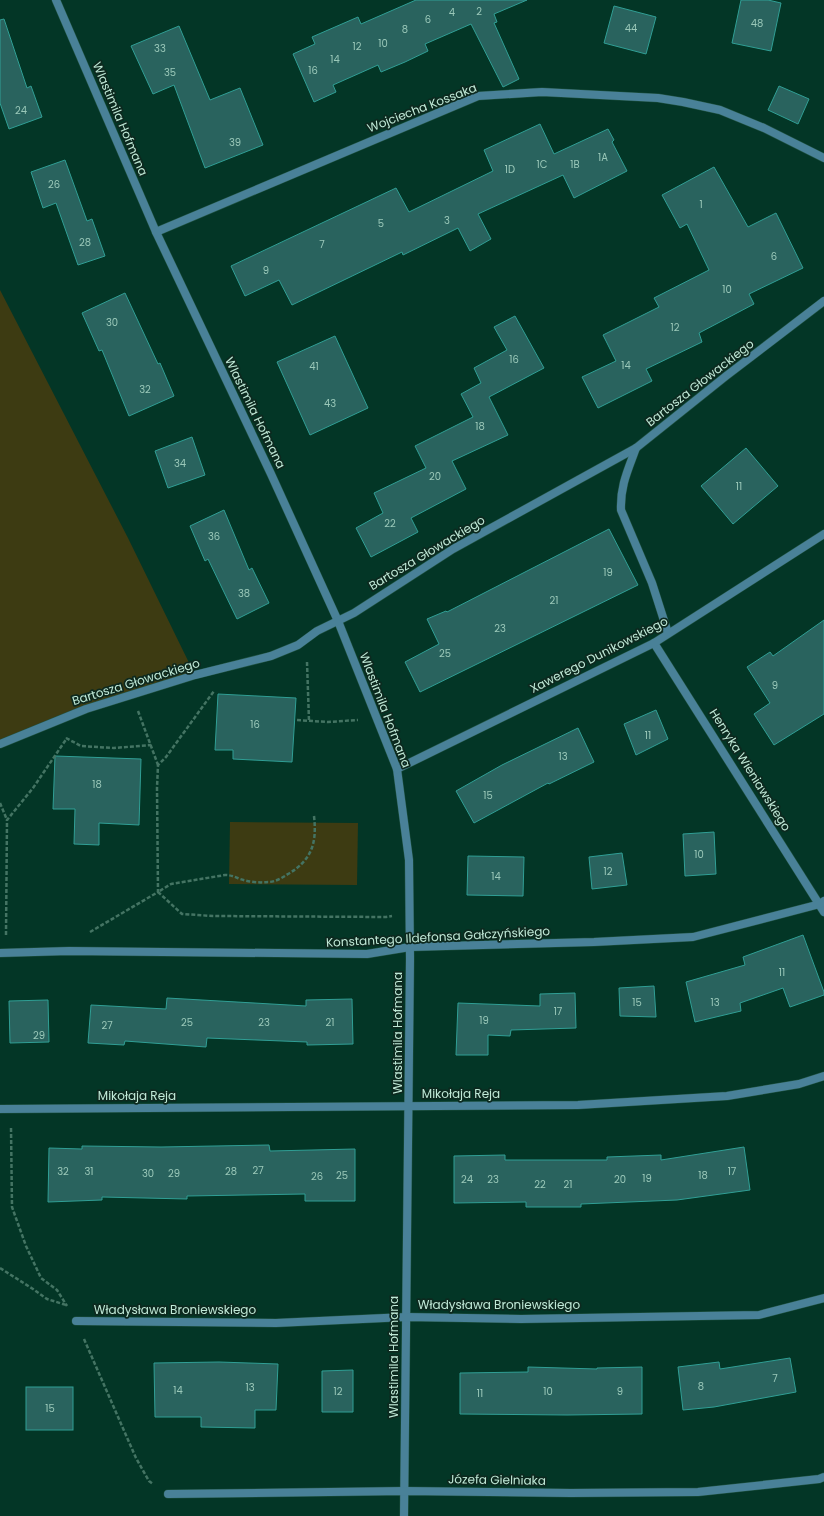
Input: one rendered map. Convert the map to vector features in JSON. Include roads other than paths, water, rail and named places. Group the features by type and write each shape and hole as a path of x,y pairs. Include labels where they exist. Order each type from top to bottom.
{"street":[{"name":"Wlastimila Hofmana","path":"56,0 156,232 271,474 338,621 397,770 409,860 410,911 404,1516"},
{"name":"Wojciecha Kossaka","path":"156,232 478,96 542,92 658,98 683,102 720,110 764,128 824,158"},
{"name":"Bartosza Głowackiego","path":"0,744 86,709 135,693 229,666 271,656 298,645 317,631 354,613 453,549 636,448 726,376 824,301"},
{"path":"636,448 623,482 621,510 652,583 668,633"},
{"name":"Xawerego Dunikowskiego","path":"397,770 654,642 824,534"},
{"name":"Henryka Wieniawskiego","path":"654,642 823,906"},
{"name":"Konstantego Ildefonsa Gałczyńskiego","path":"3,953 69,951 367,954 410,947 594,942 693,937 823,906"},
{"name":"Mikołaja Reja","path":"0,1109 578,1105 727,1096 799,1084 824,1076"},
{"name":"Władysława Broniewskiego","path":"76,1321 276,1323 406,1317 521,1319 759,1315 824,1298"},
{"name":"Józefa Gielniaka","path":"168,1494 405,1491 571,1493 698,1492 819,1479 824,1477"}]}
